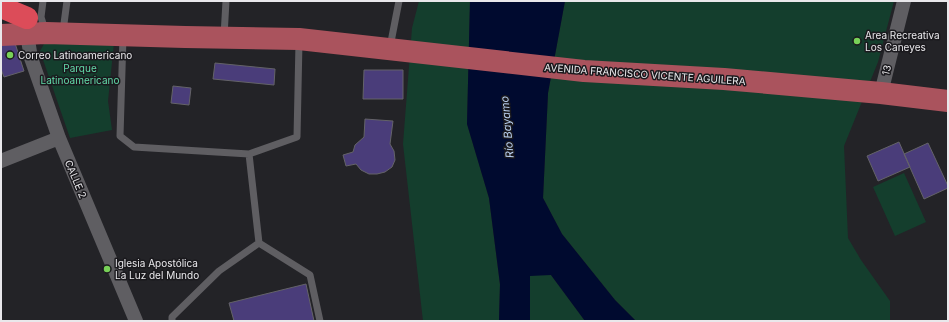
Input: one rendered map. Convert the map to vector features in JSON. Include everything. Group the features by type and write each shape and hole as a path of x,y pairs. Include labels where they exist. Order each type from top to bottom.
{"highway":[{"path":"1,7 47,19"}],"main road":[{"name":"AVENIDA FRANCISCO VICENTE AGUILERA","path":"1,21 47,19 189,29 224,38"},
{"name":"AVENIDA FRANCISCO VICENTE AGUILERA","path":"1,35 47,19 123,35 299,39 584,71 724,79 881,93 948,101"}],"street":[{"name":"13","path":"881,93 904,1"},
{"name":"CALLE 2","path":"47,19 32,58 59,138 136,321"},
{"path":"1,161 59,138"}],"lane":[{"path":"224,38 226,1"},
{"path":"399,1 399,50"},
{"path":"123,35 120,136 134,147 249,154 297,136 299,39"},
{"path":"249,154 259,243"},
{"path":"172,321 172,317 219,271 259,243"},
{"path":"259,243 310,275 320,321"}],"green space":[{"path":"419,1 470,1 467,124 489,198 500,285 499,321 423,321 403,144 412,28"},
{"path":"565,1 894,1 878,62 844,146 848,238 861,260 890,301 890,321 636,321 615,300 562,234 543,198 548,93"},
{"name":"Parque Latinoamericano","path":"50,42 114,43 108,101 112,130 70,138 40,51 44,44"},
{"path":"904,173 926,222 895,236 873,187"},
{"path":"530,275 551,275 585,321 530,321"}],"water":[{"name":"Río Bayamo","path":"470,1 565,1 548,93 543,198 562,234 615,300 636,321 585,321 551,275 530,276 530,321 499,321 500,284 489,198 467,124"}],"building":[{"name":"Correo Latinoamericano","path":"13,37 24,71 4,77 1,69 1,41"},
{"path":"215,63 275,69 274,85 213,79"},
{"path":"364,70 403,70 403,99 363,99"},
{"path":"173,86 191,88 189,105 171,103"},
{"path":"365,119 393,121 390,144 394,151 395,160 392,167 385,172 369,174 361,170 356,164 346,166 343,155 353,152 355,145 364,137"},
{"path":"899,142 910,167 878,181 867,156"},
{"path":"928,143 948,188 924,199 904,154"},
{"path":"306,284 314,321 234,321 229,303"}],"place":[{"name":"Area Recreativa Los Caneyes","path":"857,41"},
{"name":"Correo Latinoamericano","path":"10,55"},
{"name":"Iglesia Apostólica La Luz del Mundo","path":"107,269"}]}
